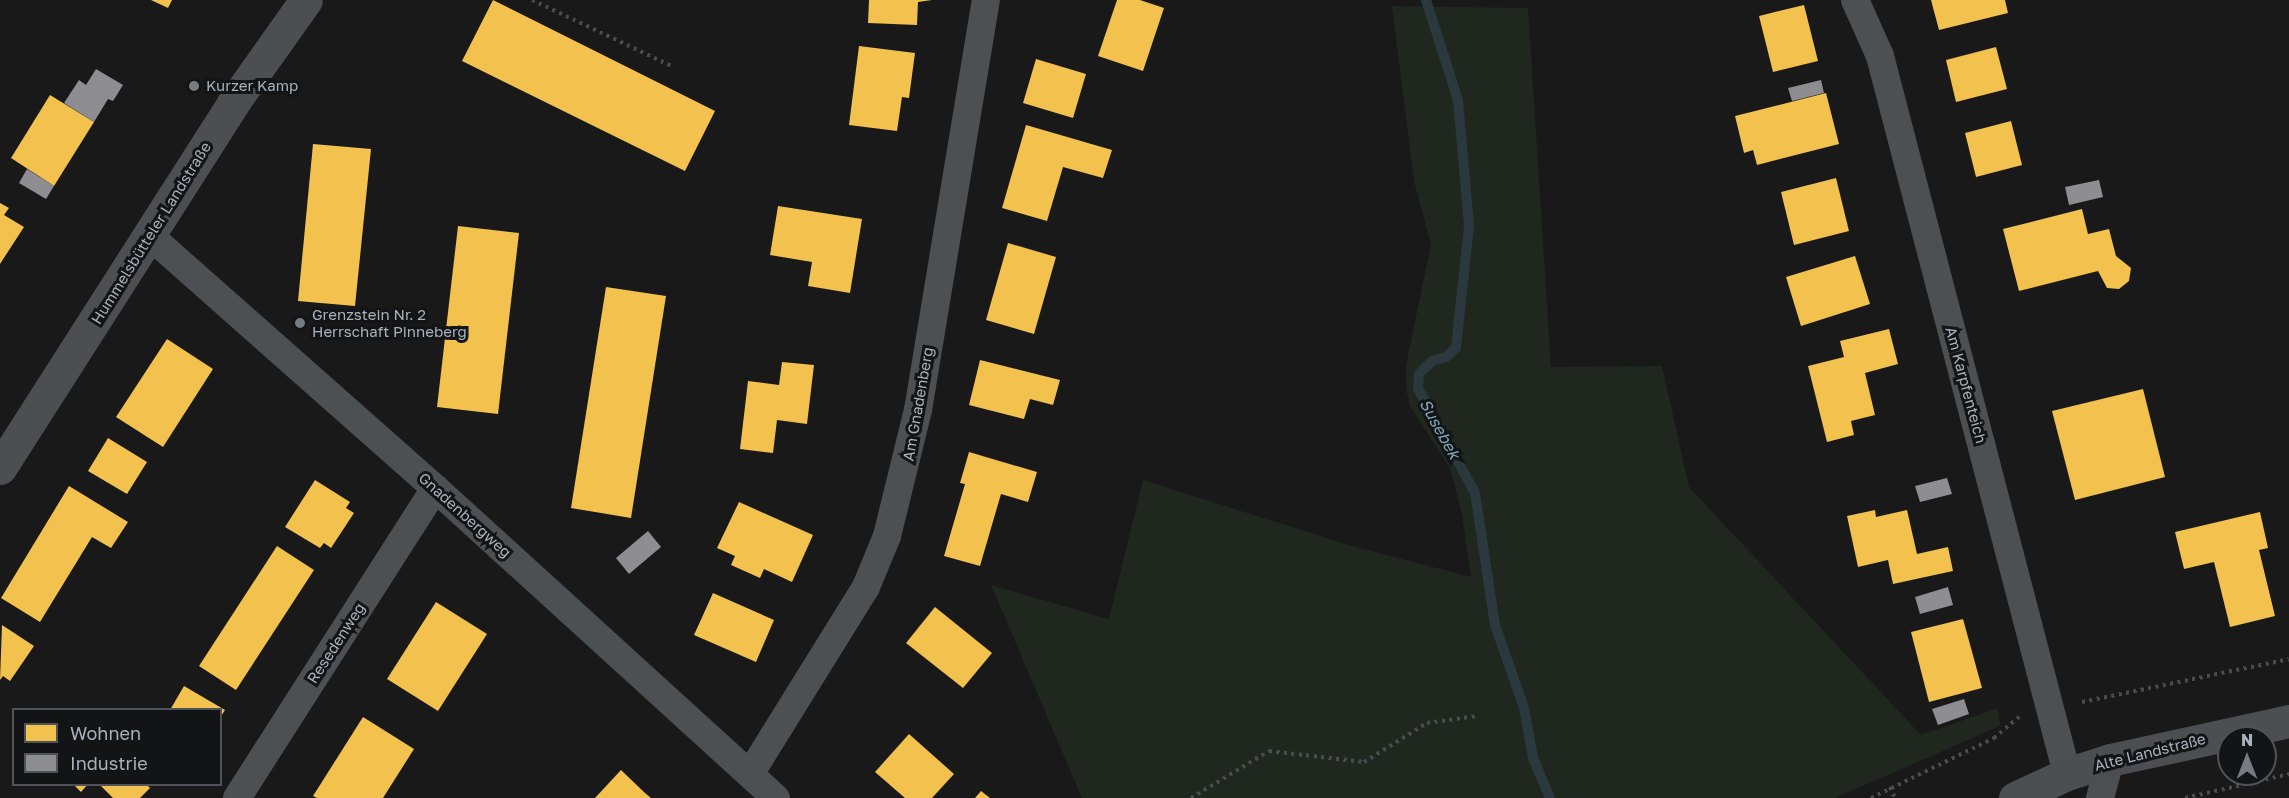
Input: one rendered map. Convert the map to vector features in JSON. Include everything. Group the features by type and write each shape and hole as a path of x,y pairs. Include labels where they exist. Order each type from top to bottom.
{"main road":[{"name":"Hummelsbütteler Landstraße","path":"0,468 240,93 306,0"},
{"name":"Alte Landstraße","path":"2015,798 2067,774 2110,760 2289,721"}],"street":[{"name":"Am Gnadenberg","path":"750,774 866,587 887,536 918,410 986,0"},
{"name":"Am Karpfenteich","path":"1855,0 1880,56 2067,774"},
{"name":"Gnadenbergweg","path":"150,236 435,488 776,798"},
{"name":"Resedenweg","path":"237,798 435,488"},
{"path":"2100,798 2110,760"}],"path":[{"path":"532,0 674,67"},
{"path":"2070,705 2289,659"},
{"path":"1870,798 1994,738 2015,718 2029,714"},
{"path":"1191,798 1269,751 1365,762 1427,723 1477,716"},
{"path":"2185,798 2289,774"},
{"path":"1890,787 1895,798"}],"shaded area":[{"path":"1392,6 1528,8 1551,367 1662,366 1689,487 1921,735 1998,708 2000,726 1835,798 1082,798 991,585 1109,619 1143,480 1352,546 1471,577 1462,514 1450,468 1410,406 1406,388 1406,365 1431,244 1414,181"}],"building: Wohnen":[{"path":"151,0 172,0 168,8"},
{"path":"493,0 715,111 685,171 462,61"},
{"path":"869,0 932,0 918,2 917,25 868,23"},
{"path":"1117,0 1140,0 1164,8 1143,71 1098,56"},
{"path":"1931,0 2005,0 2008,13 1939,30"},
{"path":"1804,5 1818,61 1773,72 1759,16"},
{"path":"859,46 915,53 909,98 902,97 897,131 849,125"},
{"path":"1996,47 2007,89 1956,102 1946,60"},
{"path":"1036,59 1086,74 1073,118 1023,103"},
{"path":"1826,93 1839,144 1757,165 1753,150 1744,153 1735,116"},
{"path":"50,95 94,122 54,186 11,158"},
{"path":"2011,121 2022,165 1976,177 1965,133"},
{"path":"1026,125 1112,150 1103,178 1063,167 1047,221 1002,208"},
{"path":"313,144 371,149 355,306 298,301"},
{"path":"1836,178 1849,231 1794,245 1781,192"},
{"path":"0,203 9,208 4,215 24,227 0,264"},
{"path":"778,206 862,219 850,293 808,286 812,262 770,255"},
{"path":"2082,209 2088,234 2109,229 2116,256 2131,268 2129,281 2119,289 2107,288 2098,271 2019,291 2003,229"},
{"path":"458,226 519,233 498,414 437,407"},
{"path":"1008,243 1056,257 1034,334 986,320"},
{"path":"1855,256 1870,304 1801,326 1786,277"},
{"path":"606,287 666,296 631,518 571,508"},
{"path":"1889,329 1898,364 1865,373 1875,415 1851,421 1854,435 1827,442 1808,366 1844,357 1840,341"},
{"path":"167,339 213,369 163,447 116,417"},
{"path":"980,360 1060,380 1053,405 1030,399 1024,419 969,405"},
{"path":"782,362 814,365 807,424 777,420 773,453 740,449 748,381 779,385"},
{"path":"2143,389 2165,477 2075,500 2052,411"},
{"path":"108,438 147,462 127,494 88,471"},
{"path":"969,452 1037,472 1028,502 1001,494 980,566 944,556 965,484 960,483"},
{"path":"315,480 350,502 346,508 354,513 331,548 324,543 320,548 285,527"},
{"path":"69,486 128,522 111,548 92,537 40,622 1,598"},
{"path":"739,502 813,535 792,582 764,569 760,578 731,565 735,556 717,548"},
{"path":"1875,510 1876,517 1907,510 1917,554 1948,547 1953,571 1893,584 1888,560 1858,567 1847,516"},
{"path":"2260,512 2268,548 2259,550 2275,616 2230,627 2214,562 2184,569 2175,532"},
{"path":"277,546 314,570 236,690 199,666"},
{"path":"713,593 774,620 756,662 694,635"},
{"path":"436,602 487,634 438,711 387,679"},
{"path":"935,607 992,653 963,688 906,643"},
{"path":"1963,619 1982,688 1929,702 1911,632"},
{"path":"2,625 34,646 10,681 3,676 0,680"},
{"path":"184,686 222,708 171,708"},
{"path":"363,717 414,749 383,798 317,798 313,796"},
{"path":"909,734 954,774 932,798 905,798 875,772"},
{"path":"621,770 645,793 651,798 595,798"},
{"path":"75,786 86,786 81,792"},
{"path":"101,786 148,786 150,788 140,798 113,798"},
{"path":"981,791 990,798 975,798"}],"building: Industrie":[{"path":"96,69 123,85 113,101 108,99 94,122 64,103 79,80 86,85"},
{"path":"1821,80 1824,93 1792,101 1788,88"},
{"path":"27,169 54,186 46,199 19,183"},
{"path":"2099,180 2103,197 2069,205 2065,187"},
{"path":"1947,478 1952,494 1920,502 1915,486"},
{"path":"648,531 661,547 629,574 616,558"},
{"path":"1948,587 1953,605 1920,614 1915,597"},
{"path":"1964,699 1969,714 1938,725 1932,709"}],"waterway":[{"name":"Susebek","path":"1426,0 1458,100 1469,226 1456,348 1446,357 1432,361 1419,374 1418,388 1475,493 1495,625 1524,708 1533,758 1550,798"}],"place":[{"name":"Kurzer Kamp","path":"194,86"},
{"name":"Grenzstein Nr. 2 Herrschaft Pinneberg","path":"300,323"}]}
